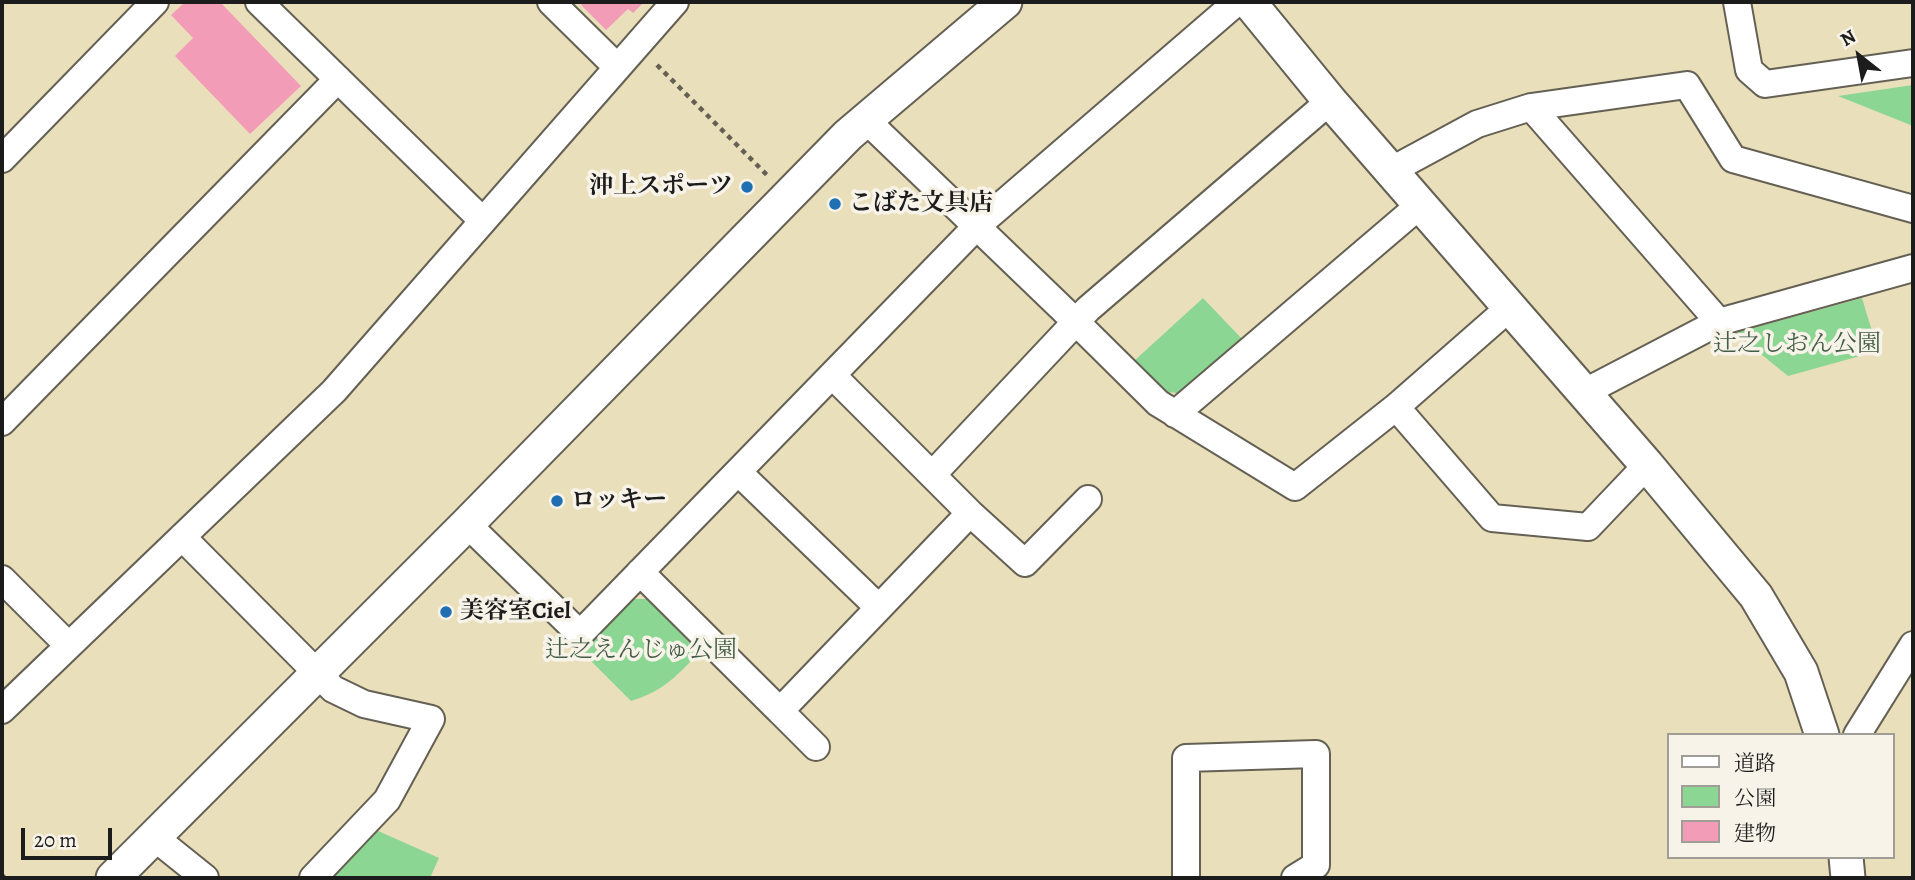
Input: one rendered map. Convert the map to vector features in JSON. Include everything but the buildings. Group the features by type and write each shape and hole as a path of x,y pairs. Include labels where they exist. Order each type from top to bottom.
{"street":[{"path":"2,159 155,2"},
{"path":"259,2 483,221"},
{"path":"551,2 617,67"},
{"path":"2,710 334,391 675,2"},
{"path":"113,878 467,524 848,135 1005,2"},
{"path":"467,524 580,634 976,226 1237,2"},
{"path":"1249,2 1330,101 1647,465 1756,596 1801,672 1821,733"},
{"path":"1737,2 1749,70 1765,84 1913,63"},
{"path":"2,422 338,79"},
{"path":"1392,170 1477,124 1531,107 1687,85 1733,159 1913,209"},
{"path":"932,474 1088,309 1330,101"},
{"path":"1531,107 1719,322"},
{"path":"866,120 1158,403 1296,487 1396,407 1509,308"},
{"path":"1175,414 1420,205"},
{"path":"1583,393 1719,322 1913,268"},
{"path":"832,375 970,513 1025,563 1088,499"},
{"path":"1396,407 1492,518 1587,527 1647,465"},
{"path":"738,472 879,608"},
{"path":"780,710 970,513"},
{"path":"182,537 332,689 363,704 431,719 387,800 313,878"},
{"path":"640,572 816,747"},
{"path":"2,579 68,645"},
{"path":"1858,733 1913,645"},
{"path":"1186,878 1186,758 1316,754 1316,865 1295,878"},
{"path":"154,837 205,878"},
{"path":"1846,859 1848,878"}],"path":[{"path":"636,46 772,181"}],"green space":[{"path":"1913,85 1913,126 1838,96"},
{"path":"1203,298 1243,340 1186,394 1168,392 1134,361"},
{"name":"辻之しおん公園","path":"1862,298 1878,351 1788,376 1735,333"},
{"name":"辻之えんじゅ公園","path":"633,599 647,599 700,652 661,687 631,701 581,651"},
{"path":"376,830 439,858 430,878 331,878"}],"place":[{"name":"沖上スポーツ","path":"747,187"},
{"name":"こばた文具店","path":"835,204"},
{"name":"ロッキー","path":"557,501"},
{"name":"美容室Ciel","path":"446,612"}]}
